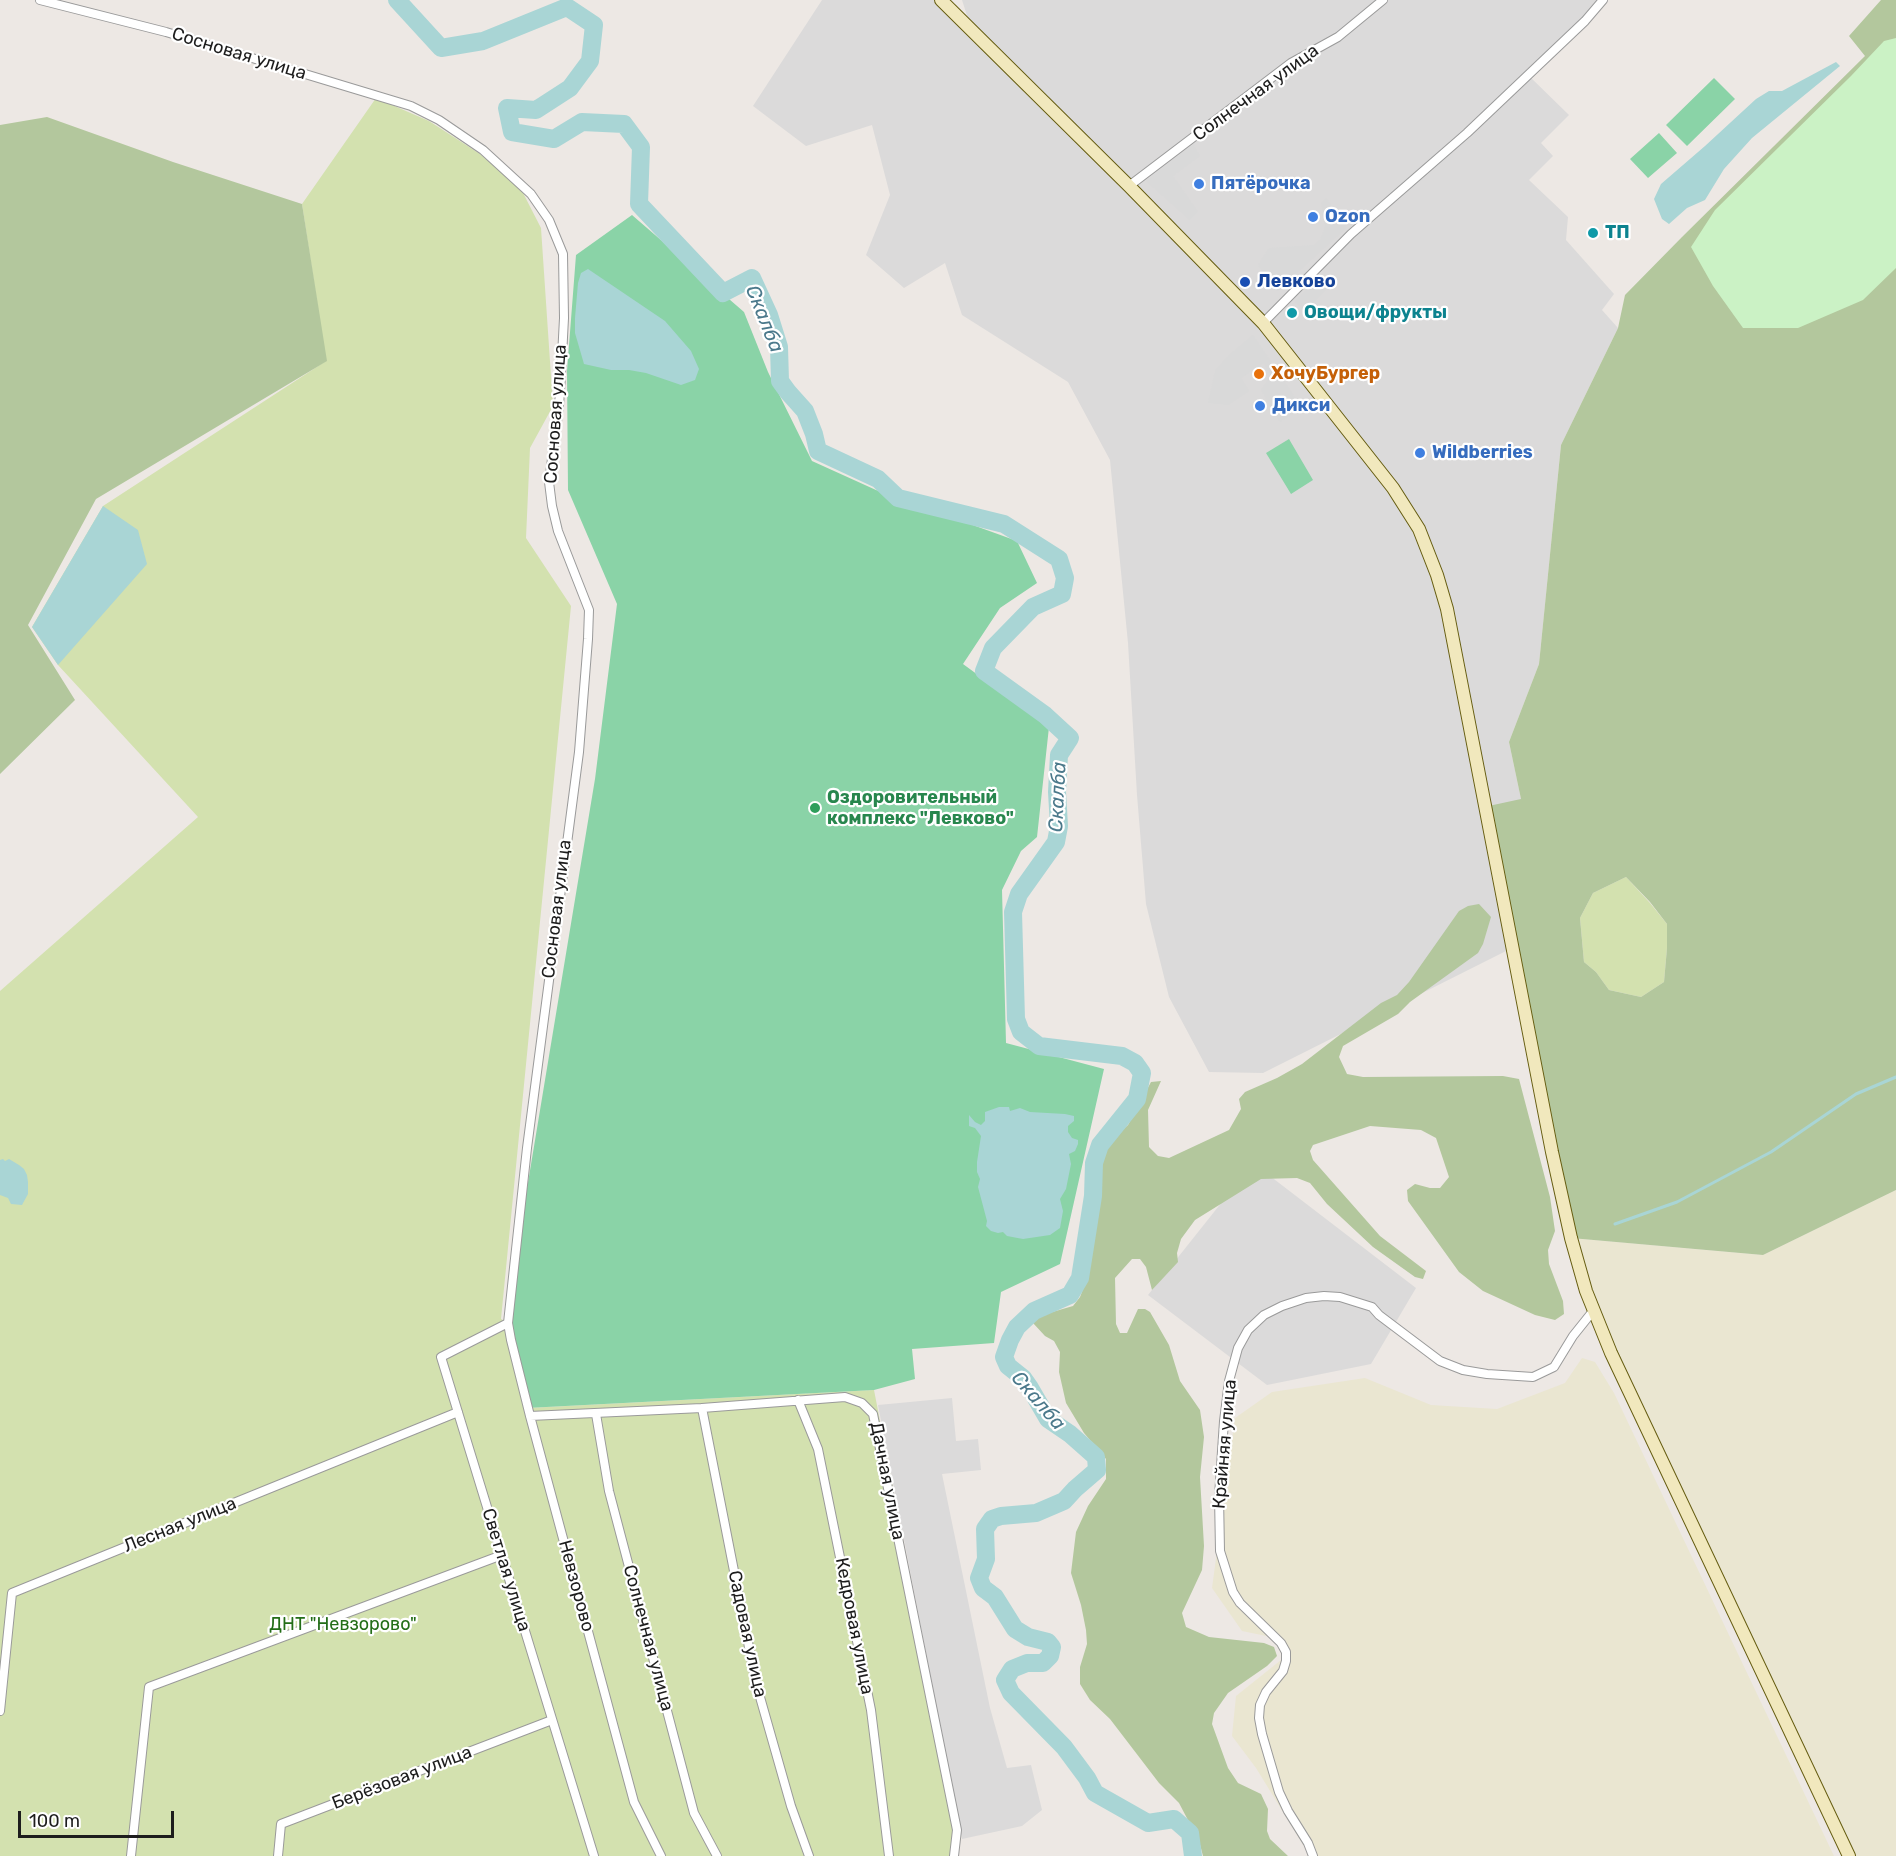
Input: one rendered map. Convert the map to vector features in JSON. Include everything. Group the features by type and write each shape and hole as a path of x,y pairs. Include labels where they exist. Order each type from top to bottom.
{"street":[{"name":"Сосновая улица","path":"40,0 166,32 386,98 439,120 483,150 531,194 549,220 563,254 564,318 561,376 549,482 558,531 589,610 588,639 579,752 508,1311"},
{"path":"941,0 1129,186 1263,323 1393,488 1419,529 1447,609 1552,1152 1571,1238 1593,1311 1849,1856"},
{"name":"Солнечная улица","path":"1129,186 1291,63 1338,37 1383,0"},
{"path":"1263,323 1352,234 1467,133 1585,21 1603,0"},
{"name":"Крайняя улица","path":"1313,1856 1280,1792 1259,1718 1260,1705 1266,1692 1283,1671 1286,1652 1281,1643 1240,1603 1233,1592 1220,1551 1219,1496 1224,1421 1229,1381 1238,1348 1248,1330 1264,1315 1306,1298 1340,1297 1372,1307 1379,1315 1440,1361 1463,1370 1533,1377 1554,1367 1573,1336 1593,1311"},
{"name":"Невзорово","path":"508,1311 510,1340 634,1803 661,1856"},
{"name":"Светлая улица","path":"508,1323 441,1357 594,1856"},
{"name":"Дачная улица","path":"530,1416 702,1408 845,1397 862,1403 873,1414 957,1830 954,1856"},
{"name":"Кедровая улица","path":"798,1400 818,1449 871,1710 889,1856"},
{"name":"Садовая улица","path":"702,1408 756,1683 791,1806 809,1856"},
{"name":"Лесная улица","path":"0,1711 12,1593 458,1412"},
{"name":"Солнечная улица","path":"596,1414 609,1491 694,1813 717,1856"},
{"path":"131,1856 149,1687 502,1555"},
{"name":"Берёзовая улица","path":"278,1856 281,1824 552,1720"}],"shaded area":[{"path":"822,0 941,0 971,28 962,0 1603,0 1527,74 1569,115 1541,143 1553,156 1529,180 1568,217 1566,240 1614,294 1602,310 1618,328 1561,445 1539,664 1509,742 1521,799 1512,948 1263,1073 1209,1072 1169,997 1146,904 1128,643 1110,460 1068,382 962,315 945,263 904,288 866,255 890,195 872,125 806,146 753,106"},
{"path":"1193,144 1200,156 1173,176 1198,212 1190,220 1146,181"},
{"path":"1326,198 1347,227 1277,291 1258,265 1269,248 1314,245 1320,240 1325,228 1321,203"},
{"path":"1321,277 1330,286 1304,311 1295,301"},
{"path":"1253,335 1302,408 1280,422 1261,390 1271,376 1264,363 1241,378 1249,391 1228,405 1208,403 1215,371 1228,356"},
{"path":"1253,1163 1416,1288 1371,1364 1267,1385 1148,1295"},
{"path":"1896,1190 1896,1856 1849,1856 1611,1353 1571,1238 1763,1255"},
{"path":"1582,1358 1595,1362 1614,1393 1834,1856 1310,1856 1256,1768 1232,1736 1236,1696 1291,1652 1281,1639 1242,1631 1212,1588 1235,1418 1272,1392 1365,1378 1431,1405 1497,1409 1565,1383"},
{"path":"952,1398 956,1441 978,1439 981,1470 942,1474 990,1708 1007,1768 1031,1765 1042,1810 1022,1826 962,1839 878,1405"}],"green space":[{"path":"1881,0 1896,0 1896,1190 1763,1255 1571,1238 1484,807 1521,799 1509,742 1539,664 1561,445 1618,328 1625,295 1865,56 1849,36","holes":["1626,877 1667,924 1664,982 1641,997 1609,990 1596,972 1584,962 1580,918 1593,893"]},
{"path":"1896,38 1896,268 1863,300 1798,328 1743,328 1713,286 1691,247 1715,210 1884,41"},
{"path":"1714,78 1735,99 1687,146 1666,125"},
{"name":"ДНТ \"Невзорово\"","path":"376,98 429,121 480,154 521,189 541,228 553,406 530,448 526,538 571,606 501,1319 505,1321 528,1408 874,1390 958,1823 951,1856 0,1856 0,991 198,817 58,665 32,627 103,506 326,361 302,204"},
{"path":"47,117 173,162 302,204 327,361 96,499 28,625 75,700 0,774 0,125"},
{"path":"1659,133 1677,153 1648,178 1630,159"},
{"name":"Оздоровительный комплекс \"Левково\"","path":"632,215 744,312 768,372 812,461 876,490 1017,541 1037,583 1000,608 963,664 1049,727 1037,837 1021,851 1002,890 1006,1043 1104,1069 1060,1264 1001,1292 994,1343 912,1349 915,1379 874,1390 527,1408 505,1321 595,779 617,604 568,490 567,371 576,255"},
{"path":"1289,439 1313,480 1291,494 1266,453"},
{"path":"1626,877 1667,924 1664,982 1641,997 1609,990 1596,972 1584,962 1580,918 1593,893"},
{"path":"1479,904 1491,917 1478,953 1410,1002 1398,1014 1343,1046 1339,1057 1347,1074 1363,1077 1503,1076 1519,1079 1550,1197 1555,1231 1548,1250 1549,1264 1563,1301 1564,1314 1555,1320 1535,1315 1483,1291 1459,1272 1408,1201 1407,1190 1415,1184 1440,1188 1449,1177 1436,1138 1421,1130 1370,1126 1313,1145 1310,1151 1313,1160 1380,1236 1426,1271 1423,1279 1415,1277 1373,1247 1327,1204 1310,1183 1297,1178 1261,1179 1195,1220 1181,1239 1177,1253 1178,1262 1152,1290 1146,1267 1140,1259 1132,1259 1115,1278 1116,1324 1120,1333 1127,1333 1138,1309 1150,1312 1169,1345 1180,1381 1200,1410 1204,1437 1200,1477 1204,1546 1202,1570 1182,1613 1186,1627 1209,1637 1264,1643 1274,1647 1277,1656 1267,1666 1228,1693 1214,1713 1212,1724 1228,1768 1238,1783 1261,1794 1268,1809 1267,1831 1270,1839 1288,1856 1203,1856 1199,1841 1179,1803 1159,1783 1110,1719 1090,1700 1080,1684 1080,1667 1087,1644 1086,1630 1071,1573 1076,1532 1088,1506 1106,1479 1106,1459 1084,1433 1066,1403 1059,1372 1060,1352 1054,1341 1045,1336 1033,1323 1035,1317 1073,1306 1080,1297 1087,1279 1095,1232 1102,1159 1112,1139 1128,1125 1151,1082 1161,1081 1148,1110 1149,1147 1158,1156 1169,1158 1229,1130 1241,1109 1239,1099 1245,1092 1302,1064 1381,1003 1397,995 1409,982 1459,911"}],"water":[{"path":"1836,62 1840,66 1752,138 1724,169 1705,200 1687,208 1669,224 1662,219 1654,199 1661,184 1756,99 1769,91 1782,91"},
{"path":"588,269 665,321 691,351 699,369 695,380 681,385 646,373 611,370 584,364 575,333 575,318 578,283 581,273"},
{"path":"103,506 138,530 147,564 58,665 32,627"},
{"path":"999,1107 1009,1107 1010,1111 1020,1108 1030,1112 1074,1116 1074,1121 1068,1126 1068,1132 1072,1138 1078,1140 1078,1144 1075,1151 1069,1154 1071,1164 1066,1189 1060,1199 1063,1211 1060,1228 1050,1235 1023,1239 1007,1236 1003,1232 991,1231 986,1226 987,1221 978,1187 980,1179 977,1172 981,1136 975,1128 969,1126 969,1115 981,1125 985,1121 985,1112"},
{"path":"9,1159 19,1165 27,1175 28,1194 22,1205 11,1204 8,1198 0,1195 0,1160 5,1161"}],"waterway":[{"name":"Скалба","path":"397,0 441,48 483,41 567,7 594,25 590,61 570,88 536,110 507,108 512,132 554,139 582,122 624,124 641,147 639,204 723,293 752,278 769,315 779,347 780,381 805,411 818,451 878,479 898,498 1004,524 1059,559 1065,578 1062,594 1033,607 993,648 984,671 1045,715 1070,738 1059,755 1057,792 1059,826 1056,842 1019,894 1013,912 1016,1019 1021,1032 1039,1046 1122,1056 1135,1063 1142,1073 1137,1099 1100,1145 1094,1163 1093,1196 1080,1278 1070,1295 1034,1311 1017,1327 1004,1357 1008,1366 1023,1378 1048,1419 1070,1434 1096,1457 1097,1470 1064,1501 1036,1513 992,1519 985,1529 986,1559 979,1578 983,1588 995,1597 1015,1629 1028,1637 1048,1642 1052,1647 1050,1656 1043,1663 1027,1663 1012,1669 1005,1680 1011,1693 1064,1747 1095,1793 1148,1823 1174,1819 1190,1833 1193,1856"},
{"path":"1615,1224 1677,1202 1771,1152 1856,1094 1896,1077"}],"place":[{"name":"Пятёрочка","path":"1199,184"},
{"name":"Ozon","path":"1313,217"},
{"name":"ТП","path":"1593,233"},
{"name":"Левково","path":"1245,282"},
{"name":"Овощи/фрукты","path":"1292,313"},
{"name":"ХочуБургер","path":"1259,374"},
{"name":"Дикси","path":"1260,406"},
{"name":"Wildberries","path":"1420,453"},
{"name":"Оздоровительный комплекс \"Левково\"","path":"815,808"}]}
